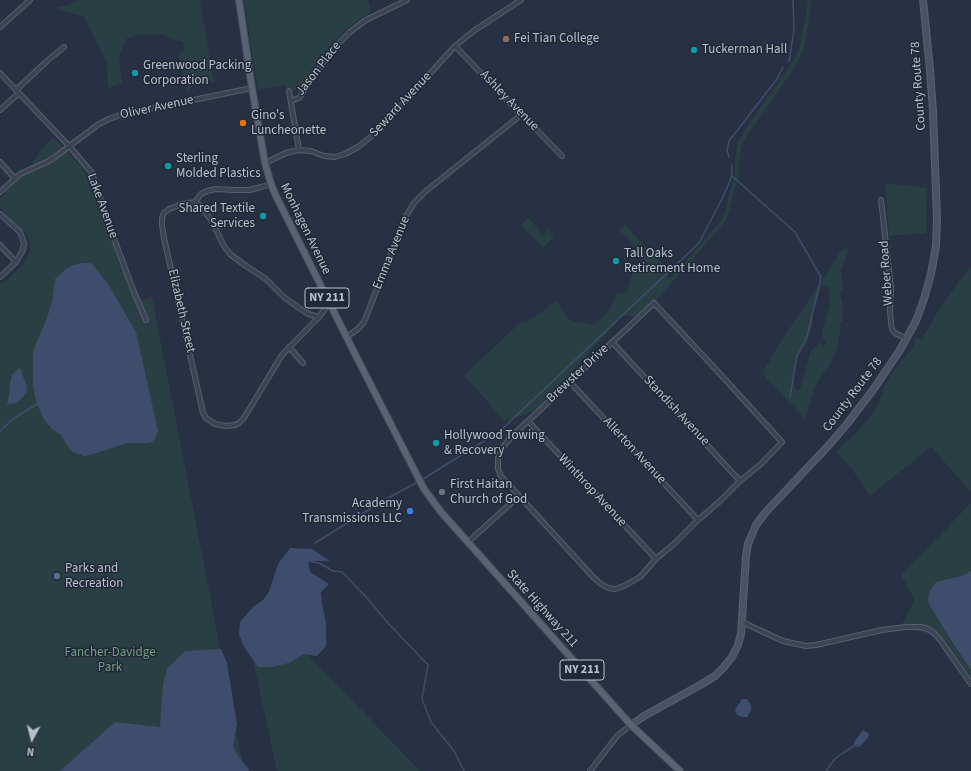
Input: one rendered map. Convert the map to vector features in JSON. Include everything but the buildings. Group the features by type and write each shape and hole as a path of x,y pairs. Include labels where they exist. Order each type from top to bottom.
{"main road":[{"name":"Monhagen Avenue","path":"238,0 264,163 282,210 424,489 441,512 489,565"},
{"name":"State Highway 211","path":"489,565 631,725 680,771"}],"street":[{"path":"0,27 30,0"},
{"name":"Jason Place","path":"291,101 299,98 331,51 350,32 366,20 408,0"},
{"name":"Seward Avenue","path":"264,163 286,153 299,150 311,150 324,156 335,157 345,154 358,147 369,139 387,121 455,46 475,30 521,0"},
{"name":"County Route 78","path":"631,725 644,716 715,676 736,652 740,641 742,622 746,556 748,544 756,525 765,513 830,445 847,424 873,390 907,338 916,321 931,274 936,246 937,218 933,112 923,0"},
{"name":"Ashley Avenue","path":"455,46 562,156"},
{"path":"0,110 47,61 64,47"},
{"name":"Lake Avenue","path":"0,73 70,147 92,173 113,236 146,320"},
{"name":"Oliver Avenue","path":"0,192 20,174 49,161 109,118 252,88"},
{"path":"289,91 299,150"},
{"name":"Emma Avenue","path":"347,337 364,322 406,216 414,204 426,192 521,115"},
{"path":"0,162 15,178"},
{"path":"271,184 250,190 207,191 201,194 195,202 200,205 211,220 224,246 230,254 266,278 285,298 308,314 319,317"},
{"name":"Weber Road","path":"881,200 891,288 891,324 895,333 907,338"},
{"name":"Elizabeth Street","path":"195,202 182,204 166,211 162,218 162,225 203,413 206,418 215,424 226,426 236,425 239,423 244,418 282,355 289,347"},
{"path":"0,214 16,227 20,232 24,243 23,250 16,262 0,277"},
{"path":"0,245 16,262"},
{"path":"303,363 289,347 319,317 329,303"},
{"name":"Brewster Drive","path":"654,303 782,442 761,464 740,481 656,559 640,577 630,584 616,588 608,588 594,578 500,476 498,469 498,458 506,443 612,342 654,303"},
{"name":"Standish Avenue","path":"612,342 740,481"},
{"name":"Allerton Avenue","path":"570,382 698,520"},
{"name":"Winthrop Avenue","path":"528,421 656,559"},
{"path":"468,542 518,496"},
{"path":"742,622 783,641 806,646 882,630 921,627 934,633 971,684"},
{"path":"590,771 617,736 631,725"}],"green space":[{"path":"78,0 200,0 214,83 203,77 194,81 188,94 178,55 184,51 183,42 171,39 164,34 139,35 127,38 119,56 122,83 108,88 107,63 84,17 53,8 71,4"},
{"path":"244,0 368,0 371,12 345,30 327,49 302,88 287,92 285,85 258,90"},
{"path":"808,0 812,0 802,53 792,71 742,143 739,174 728,215 724,223 640,319 542,411 507,441 505,441 505,437 538,409 510,420 508,418 504,421 475,387 463,376 521,322 524,323 536,316 556,301 569,319 575,322 590,325 595,324 601,319 613,304 617,293 627,291 633,272 636,269 645,271 647,269 648,265 641,254 626,236 619,231 625,225 663,265 670,279 721,221 735,174 735,161 738,142 788,69 798,52","holes":["622,316 636,316 551,395"]},
{"name":"Fancher-Davidge Park","path":"53,137 84,170 136,302 152,297 244,771 0,771 0,284 8,279 24,264 31,250 28,235 11,222 0,206 0,199 31,166 38,154"},
{"path":"885,183 927,188 926,233 889,236"},
{"path":"528,218 543,234 548,230 554,237 543,248 521,225"},
{"path":"849,248 841,270 843,288 840,292 843,305 842,323 838,322 841,326 837,349 827,369 815,387 805,419 763,373 778,345 842,249","holes":["824,285 827,285 830,304 822,332 822,338 827,343 826,345 820,343 811,351 800,389 796,391 794,384 794,373 798,355 806,345 813,323 812,312 818,300 819,292"]},
{"path":"971,267 971,492 931,447 870,496 852,469 836,452 858,431 876,409 885,386 895,369 914,346 916,338 921,338 929,328 935,316"},
{"path":"971,503 971,683 938,640 927,633 900,628 915,600 901,575"},
{"path":"304,654 308,655 420,771 277,771 253,660 258,667 289,663"}],"water":[{"path":"83,263 92,264 108,284 136,332 158,431 152,442 127,443 83,456 73,452 61,435 52,429 43,418 35,398 33,384 33,351 52,302 55,279 73,265"},
{"path":"20,368 27,387 26,393 18,402 7,405 12,375"},
{"path":"290,548 312,549 330,561 308,561 310,572 329,584 321,592 326,623 326,646 317,656 304,654 289,663 272,667 258,667 244,647 239,634 240,622 253,607 263,600 269,592 278,564"},
{"path":"971,571 971,670 932,609 928,599 929,593 936,582 962,576"},
{"path":"221,649 227,663 237,724 233,745 238,756 250,771 60,771 115,722 160,727 163,685 167,669 185,651"},
{"path":"742,699 747,699 751,705 751,710 747,717 737,715 735,710"},
{"path":"863,730 868,733 868,738 859,747 854,746 854,742"}],"waterway":[{"path":"789,62 794,30 793,0"},
{"path":"729,157 727,150 729,141 777,79 783,67"},
{"path":"423,479 500,431 699,243 723,197 732,176 732,165"},
{"path":"732,176 795,232 821,277 807,337 797,356 790,397"},
{"path":"0,431 13,419 37,404"},
{"path":"315,543 386,499 416,483"},
{"path":"308,561 319,563 333,571 342,572 428,665 422,699 431,722 454,751 464,771"},
{"path":"826,771 835,759 854,746"}],"place":[{"name":"Fei Tian College","path":"506,39"},
{"name":"Tuckerman Hall","path":"694,50"},
{"name":"Greenwood Packing Corporation","path":"135,73"},
{"name":"Gino's Luncheonette","path":"243,123"},
{"name":"Sterling Molded Plastics","path":"168,166"},
{"name":"Shared Textile Services","path":"263,216"},
{"name":"Tall Oaks Retirement Home","path":"616,261"},
{"name":"Hollywood Towing & Recovery","path":"436,443"},
{"name":"First Haitan Church of God","path":"442,492"},
{"name":"Academy Transmissions LLC","path":"410,511"},
{"name":"Parks and Recreation","path":"57,576"}]}
